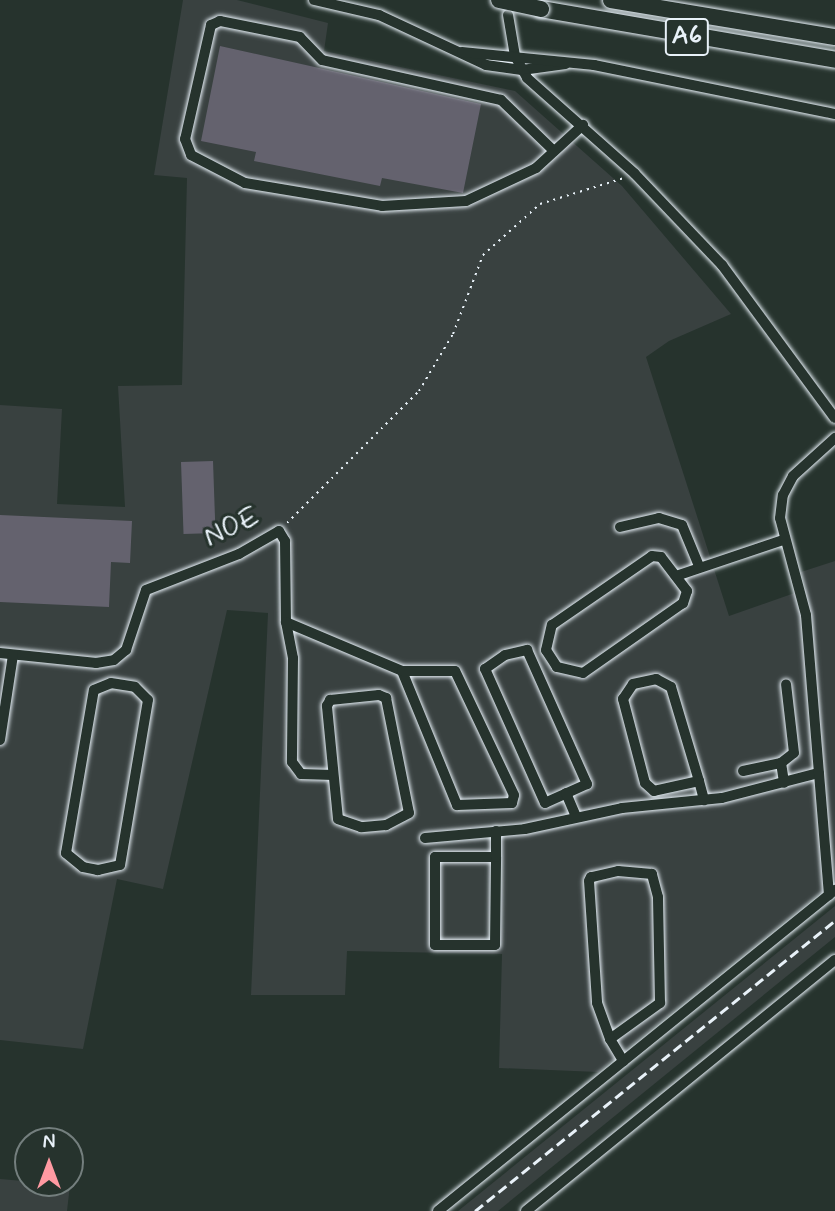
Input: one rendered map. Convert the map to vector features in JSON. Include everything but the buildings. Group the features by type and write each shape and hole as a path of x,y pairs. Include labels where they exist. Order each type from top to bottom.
{"highway":[{"name":"Α6","path":"499,0 835,60"},
{"name":"Α6","path":"611,0 835,37"}],"street":[{"path":"313,0 379,15 486,65 522,70 572,63"},
{"path":"508,15 515,56 522,70 635,174 722,264 835,418"},
{"path":"554,151 501,100 321,60 300,37 220,21 211,25 185,139 191,155 245,183 382,206 466,201 536,167 554,151 583,125"},
{"path":"488,55 504,47 509,28"},
{"path":"462,52 572,63 835,114"},
{"path":"549,95 541,77 550,67"},
{"path":"438,1211 832,892 806,615 783,540 783,495 793,476 835,438"},
{"path":"620,527 659,518 682,525 699,566"},
{"name":"NOE","path":"107,662 126,650 141,597 153,585 239,554 279,531 285,541 286,622 293,658 292,762 301,774 333,775"},
{"path":"676,576 699,566 783,540"},
{"path":"652,556 661,557 676,576 688,591 687,598 583,673 567,672 552,662 546,644 552,625 652,556"},
{"path":"286,622 402,671 455,671 513,795 512,803 457,805 402,671"},
{"path":"527,650 587,784 566,793 545,803 485,669 505,654 527,650"},
{"path":"0,653 107,662 117,682 135,687 148,699 120,865 97,870 83,867 66,853 94,690 117,682"},
{"path":"0,740 5,679 13,654"},
{"path":"699,782 654,791 645,783 623,698 633,684 656,678 671,687 705,800"},
{"path":"743,771 781,763 794,754 786,684"},
{"path":"386,698 409,813 378,827 345,823 338,819 333,775 327,706 331,700 386,698"},
{"path":"781,763 784,783"},
{"path":"425,838 550,825 576,817 705,800 819,774"},
{"path":"566,793 576,817"},
{"path":"496,831 496,857 495,945 435,945 435,858 496,857"},
{"path":"610,1039 660,1003 658,897 652,874 618,871 591,877 589,881 597,1003 610,1039 623,1061"},
{"path":"526,1211 835,960"}],"path":[{"path":"279,531 419,391 453,334 483,255 540,204 635,174"}],"shaded area":[{"path":"183,0 237,0 328,23 324,51 515,91 622,186 731,314 669,341 646,357 729,616 806,589 801,572 835,561 835,881 598,1072 499,1068 502,954 347,951 345,995 251,995 268,613 227,610 163,889 117,879 83,1049 0,1040 0,405 62,409 57,504 125,507 118,386 182,385 187,178 154,175"},
{"path":"835,906 835,937 498,1211 458,1211"},
{"path":"0,1179 14,1180 14,1197 69,1197 67,1211 0,1211"}],"railway":[{"path":"475,1211 835,920"}]}
